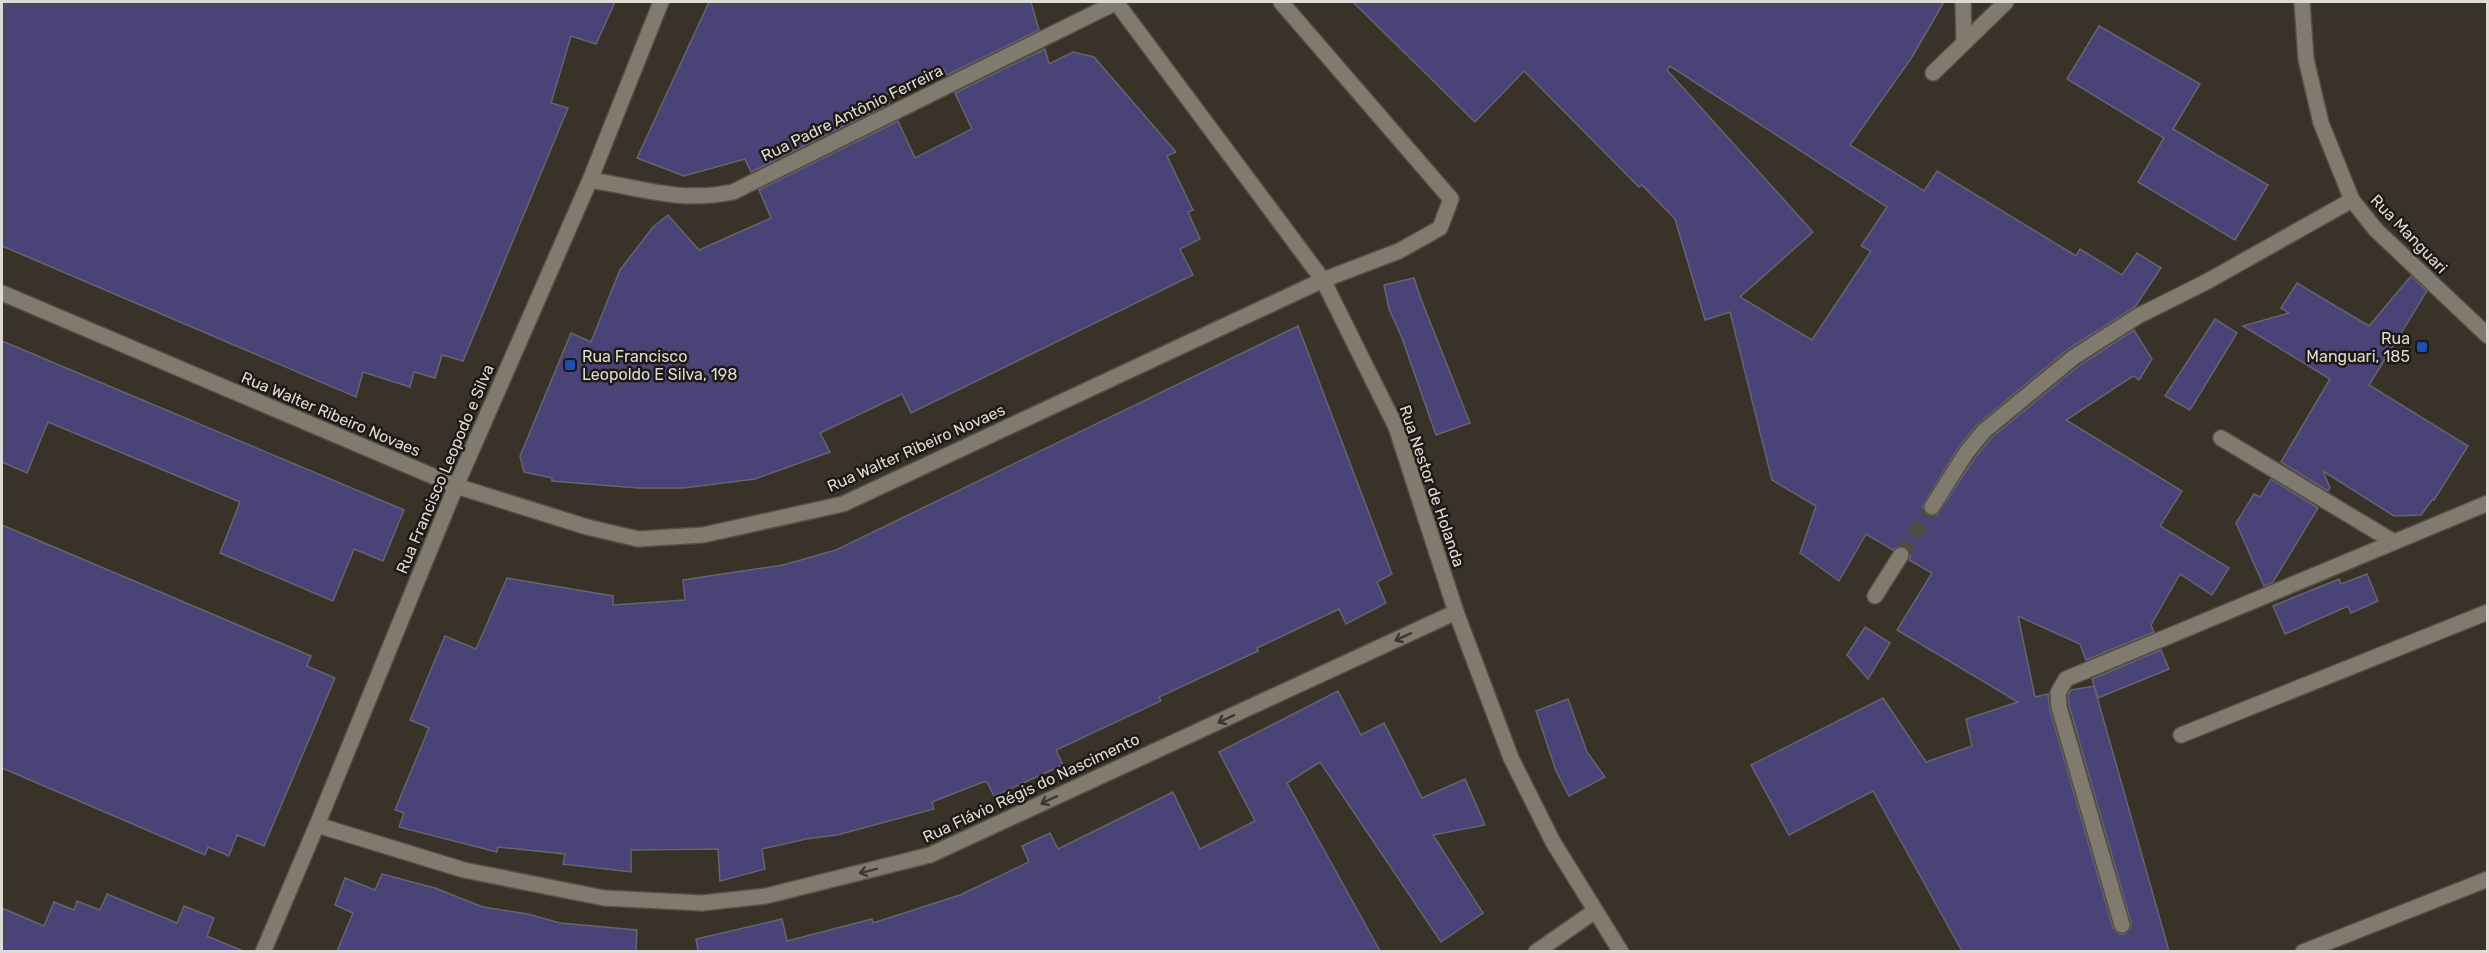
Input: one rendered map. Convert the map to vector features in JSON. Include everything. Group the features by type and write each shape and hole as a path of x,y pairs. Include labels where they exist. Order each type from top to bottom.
{"street":[{"name":"Rua Francisco Leopodo e Silva","path":"262,951 317,825 456,486 590,180 661,2"},
{"name":"Rua Padre Antônio Ferreira","path":"590,180 676,197 708,197 733,192 1117,2"},
{"name":"Rua Nestor de Holanda","path":"1117,2 1323,280 1396,427 1456,612 1511,758 1553,842 1621,951"},
{"name":"Rua Walter Ribeiro Novaes","path":"2,293 456,486 587,527 638,539 703,534 843,504 1323,280 1399,251 1440,228 1451,199 1281,2"},
{"path":"1963,2 1964,42"},
{"path":"1933,73 2007,2"},
{"name":"Rua Manguari","path":"2302,2 2306,59 2321,123 2352,200 2376,230 2487,336"},
{"path":"1932,507 1966,453 1984,431 2074,357 2138,316 2208,281 2352,200"},
{"path":"2221,438 2394,542"},
{"path":"2122,925 2059,707 2058,693 2066,679 2487,503"},
{"path":"1875,596 1901,555"},
{"name":"Rua Flávio Régis do Nascimento","path":"317,825 464,870 604,898 702,903 766,897 930,855 1456,612"},
{"path":"2181,735 2487,612"},
{"path":"2303,951 2487,879"},
{"path":"1536,951 1595,911"}],"building":[{"path":"2,2 615,2 596,44 571,36 551,103 568,108 463,361 442,355 435,378 414,372 410,387 363,372 356,397 2,246"},
{"path":"709,2 1031,2 1039,30 947,75 943,68 885,95 889,104 751,172 745,159 684,176 637,158"},
{"path":"1353,2 1944,2 1912,57 1850,145 1924,191 1937,171 2076,256 2080,249 2122,275 2137,253 2161,268 2135,307 2068,349 1977,425 1958,448 1922,507 1927,515 1937,515 1974,459 1991,438 2080,365 2134,330 2152,359 2139,380 2133,376 2066,420 2182,491 2160,526 2229,568 2212,595 2180,574 2151,625 2154,632 2086,660 2080,644 2018,616 2035,697 2048,694 2050,710 2113,928 2119,934 2125,934 2131,928 2131,922 2068,695 2071,690 2094,686 2169,951 1962,951 1873,791 1789,835 1751,765 1883,698 1926,762 1972,746 1966,719 2018,702 1897,630 1932,573 1909,560 1911,555 1907,547 1901,545 1893,550 1866,534 1839,581 1800,553 1816,506 1772,480 1730,312 1705,320 1675,219 1642,185 1639,187 1524,71 1475,122","holes":["1670,66 1887,207 1861,246 1871,251 1812,340 1740,297 1813,232 1667,70"]},
{"path":"2099,26 2200,84 2173,129 2268,185 2235,240 2138,182 2164,138 2067,79"},
{"path":"1045,49 1049,64 1073,52 1094,57 1176,152 1167,156 1193,210 1188,212 1200,239 1180,249 1193,275 911,413 902,394 820,433 830,452 755,479 684,488 638,488 552,481 552,478 524,472 520,456 571,333 591,342 620,270 653,227 668,215 699,250 771,218 759,190 898,121 915,158 972,129 955,93"},
{"path":"2411,276 2427,291 2369,385 2468,446 2434,500 2421,515 2394,516 2323,471 2330,488 2328,491 2281,462 2330,379 2243,326 2289,313 2281,308 2297,283 2369,326"},
{"path":"1414,278 1470,423 1436,435 1402,338 1389,309 1384,285"},
{"path":"2215,319 2237,333 2190,410 2165,396"},
{"path":"1298,326 1392,574 1377,582 1386,603 1346,624 1339,609 1257,648 1258,651 1159,697 1161,701 1056,750 1063,765 994,796 987,782 983,782 932,802 934,809 837,835 762,849 765,869 720,881 718,849 631,850 631,872 563,864 565,854 498,847 497,852 399,827 404,813 395,810 429,728 410,720 445,636 476,649 507,578 613,596 613,605 685,600 683,580 783,565 836,550"},
{"path":"2,341 404,510 383,561 354,549 333,601 220,553 240,502 48,422 27,473 2,462"},
{"path":"2271,479 2318,508 2273,582 2264,586 2236,523 2254,494 2260,497"},
{"path":"2,525 311,656 307,666 335,678 264,846 237,835 229,856 208,847 205,855 2,768"},
{"path":"2367,574 2378,601 2351,613 2348,606 2285,634 2273,606 2339,579 2341,584"},
{"path":"1865,627 1890,643 1868,679 1847,655"},
{"path":"2161,650 2169,669 2098,698 2092,679"},
{"path":"1338,691 1361,735 1384,723 1422,798 1465,779 1485,825 1433,835 1483,913 1441,942 1320,762 1287,783 1380,951 698,951 696,939 782,919 787,941 872,919 873,923 960,895 1029,862 1022,846 1050,833 1058,849 1173,792 1200,849 1255,821 1219,752"},
{"path":"1568,699 1587,752 1605,777 1569,796 1556,771 1536,711"},
{"path":"382,874 435,888 483,907 528,914 560,923 637,930 636,951 337,951 353,913 335,905 345,878 375,890"},
{"path":"107,894 177,923 184,906 214,918 207,936 243,951 2,951 2,908 44,926 54,902 74,910 77,901 100,910"}],"tunnel":[{"path":"1901,555 1932,507"}],"place":[{"name":"Rua Manguari, 185","path":"2422,347"},
{"name":"Rua Francisco Leopoldo E Silva, 198","path":"570,365"}]}
